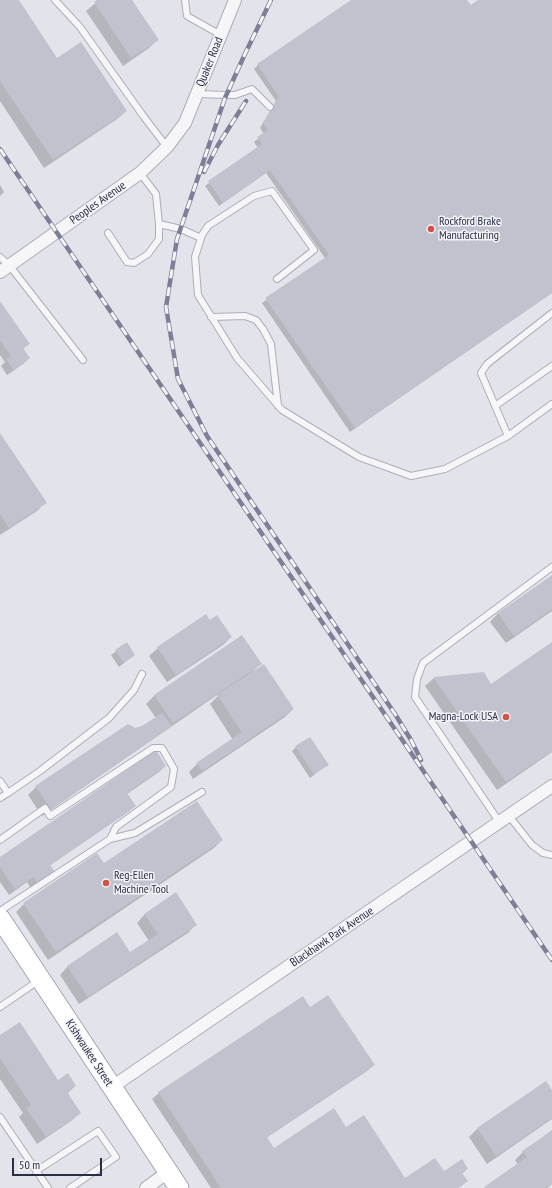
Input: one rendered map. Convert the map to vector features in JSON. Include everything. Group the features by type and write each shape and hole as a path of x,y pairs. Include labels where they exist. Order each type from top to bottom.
{"main road":[{"name":"Kishwaukee Street","path":"0,918 179,1188"}],"street":[{"name":"Quaker Road","path":"185,123 235,0"},
{"name":"Peoples Avenue","path":"5,268 140,173 167,147 185,123"},
{"name":"Blackhawk Park Avenue","path":"112,1087 552,786"},
{"path":"146,1188 168,1172"}],"lane":[{"path":"55,0 80,27 167,147"},
{"path":"185,0 187,16 221,35"},
{"path":"197,94 231,95 252,89 270,107"},
{"path":"108,233 127,262 134,263 148,254 159,239 156,194 140,173"},
{"path":"277,279 314,250 272,191 254,196 208,226 201,238 195,257 198,295 237,358 278,406 282,410 359,457 411,476 445,469 508,436 552,404"},
{"path":"159,224 181,229 201,238"},
{"path":"0,257 5,268 83,360"},
{"path":"508,436 481,373 487,364 552,313"},
{"path":"212,317 245,316 256,320 263,329 271,344 278,406"},
{"path":"495,406 552,366"},
{"path":"552,567 423,663 417,678 415,697 504,819 543,854 552,855"},
{"path":"0,798 40,771 109,718 134,690 142,674"},
{"path":"0,840 45,808 50,816 153,748 162,748 174,769 171,787 116,827 110,839"},
{"path":"0,781 8,793"},
{"path":"0,911 110,839 135,833 202,792"},
{"path":"0,1007 41,980"},
{"path":"0,1117 48,1188"},
{"path":"36,1171 98,1131 116,1158 70,1188"}],"building":[{"path":"0,0 19,0 57,58 81,42 127,111 53,160 0,81"},
{"path":"97,0 132,0 159,40 131,58 94,2"},
{"name":"Rockford Brake Manufacturing","path":"351,0 467,0 471,5 478,0 552,0 552,293 355,428 265,298 329,255 270,170 223,203 208,181 262,144 257,137 268,130 263,123 279,97 257,64"},
{"path":"0,301 30,344 23,348 30,358 14,370 6,359 11,356 0,340"},
{"path":"0,433 47,503 9,528 0,514"},
{"path":"552,575 552,609 514,636 498,613"},
{"path":"206,614 210,620 217,615 232,637 176,675 157,647"},
{"path":"242,635 262,664 173,723 154,695"},
{"path":"127,642 135,655 124,663 115,650"},
{"name":"Magna-Lock USA","path":"552,642 552,751 506,782 433,677 484,672 491,684"},
{"path":"264,664 294,709 202,771 196,763 242,732 217,695"},
{"path":"162,713 172,726 51,809 35,786 128,724 135,728 142,726"},
{"path":"310,737 329,765 314,774 295,746"},
{"path":"156,750 166,766 127,793 136,806 50,865 55,872 38,884 33,877 15,889 0,867 0,857"},
{"name":"Reg-Ellen Machine Tool","path":"197,801 223,840 56,952 23,903 97,853 104,863"},
{"path":"176,892 197,925 88,997 67,966 117,932 130,952 158,934 144,914"},
{"path":"328,995 375,1065 267,1137 274,1148 334,1108 346,1127 364,1115 405,1178 435,1158 444,1171 462,1159 468,1169 462,1173 468,1181 458,1188 221,1188 158,1092 303,996 310,1007"},
{"path":"20,1022 58,1080 68,1073 76,1086 67,1092 81,1113 46,1137 26,1108 31,1105 0,1058 0,1035"},
{"path":"546,1081 552,1090 552,1118 496,1156 477,1128"},
{"path":"552,1131 552,1183 545,1188 484,1187 527,1157 522,1151"}],"railway":[{"path":"271,0 225,98 177,239 166,307 178,379 207,436 395,714 421,760"},
{"path":"204,172 218,145 246,101"},
{"path":"0,149 552,960"}],"place":[{"name":"Rockford Brake Manufacturing","path":"431,229"},
{"name":"Magna-Lock USA","path":"506,717"},
{"name":"Reg-Ellen Machine Tool","path":"106,883"}]}
